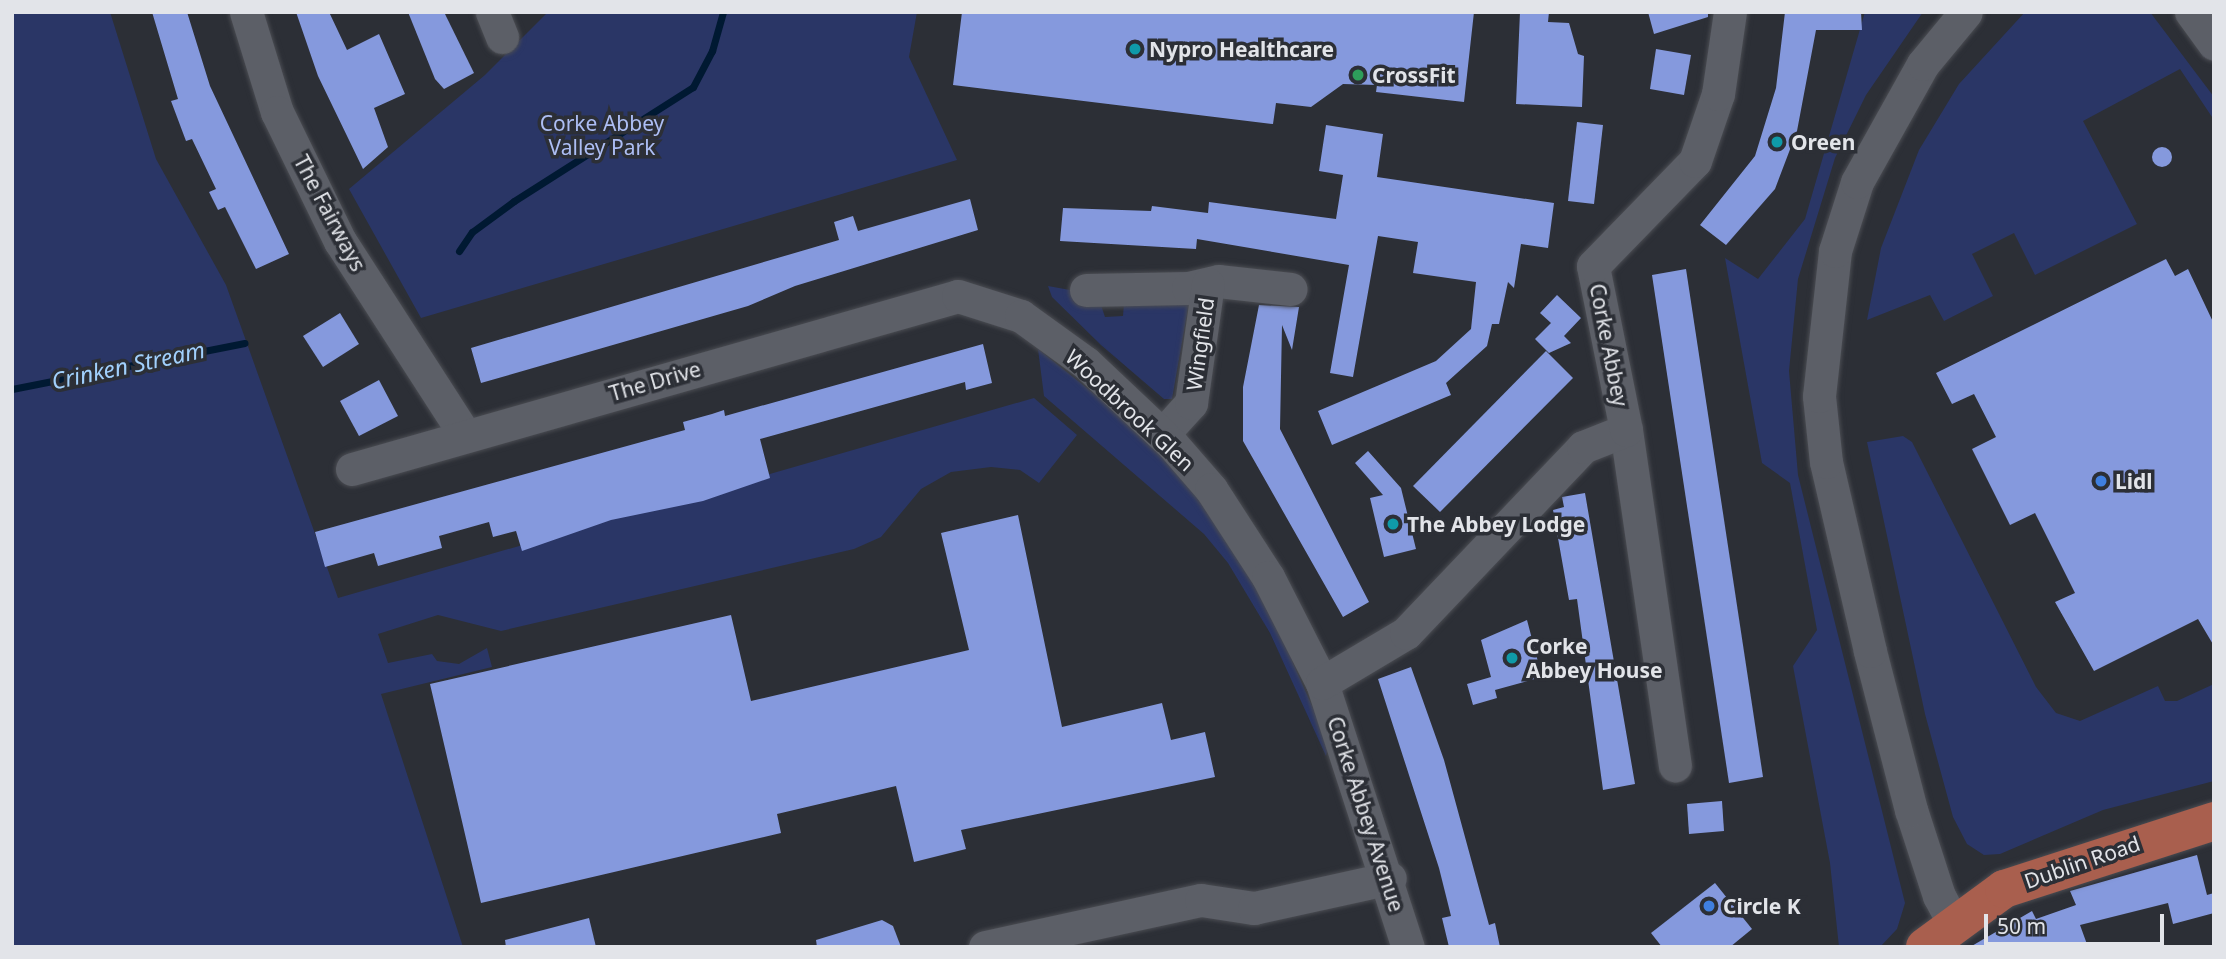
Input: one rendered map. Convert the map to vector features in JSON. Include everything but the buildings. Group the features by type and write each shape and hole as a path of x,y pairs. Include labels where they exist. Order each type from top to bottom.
{"main road":[{"name":"Dublin Road","path":"1940,935 2004,889 2048,871 2214,821"}],"street":[{"name":"The Fairways","path":"246,12 278,112 340,241 465,435"},
{"name":"Corke Abbey","path":"1675,765 1626,430 1593,266 1695,161 1718,94 1730,12"},
{"path":"1940,935 1939,896 1911,810 1826,462 1819,396 1835,251 1857,182 1923,64 1966,12"},
{"path":"2191,12 2214,44"},
{"name":"Wingfield","path":"1163,434 1191,402 1208,284"},
{"name":"Wingfield","path":"1103,298 1208,284 1291,289"},
{"name":"The Drive","path":"352,468 958,296"},
{"name":"Woodbrook Glen","path":"958,296 1021,316 1086,363 1163,434 1211,489 1244,539 1322,683"},
{"name":"Corke Abbey","path":"1322,683 1406,633 1583,447 1626,430"},
{"name":"Corke Abbey Avenue","path":"1322,683 1390,878 1408,947"},
{"path":"985,947 1069,937 1201,900 1254,908 1390,878"}],"green space":[{"path":"12,12 110,12 156,159 226,285 338,598 1034,398 1077,435 1039,483 1020,470 991,467 951,472 921,489 881,537 854,549 501,631 438,615 378,634 388,663 432,654 437,661 459,664 487,648 492,667 381,694 463,947 12,947"},
{"name":"Corke Abbey Valley Park","path":"548,12 917,12 909,57 957,160 421,318 349,189 485,75"},
{"path":"1865,12 1923,12 1866,95 1835,158 1798,279 1789,371 1798,475 1905,903 1897,929 1880,947 1839,947 1830,863 1793,666 1817,630 1790,483 1762,463 1725,258 1758,279 1805,219"},
{"path":"2025,12 2150,12 2214,97 2214,120 2180,69 2083,121 2137,224 2035,275 2014,233 1972,254 1993,296 1944,321 1930,295 1867,320 1881,248 1919,150 1959,84"},
{"path":"1048,286 1081,292 1101,305 1105,317 1123,316 1124,303 1190,297 1172,399 1164,399 1101,345 1052,297"},
{"path":"1038,349 1142,432 1192,487 1246,569 1289,654 1329,744 1326,756 1270,633 1228,563 1204,534 1044,396"},
{"path":"1903,436 1912,442 2036,687 2056,713 2080,721 2158,686 2165,701 2177,701 2214,684 2214,781 2103,810 2000,854 1984,855 1967,844 1953,817 1925,714 1867,442"}],"waterway":[{"name":"Crinken Stream","path":"459,251 472,232 514,201 693,87 712,51 723,12"},
{"name":"Crinken Stream","path":"12,389 244,343"}],"place":[{"name":"Nypro Healthcare","path":"1135,49"},
{"name":"CrossFit","path":"1358,75"},
{"name":"Oreen","path":"1777,142"},
{"name":"Lidl","path":"2101,481"},
{"name":"The Abbey Lodge","path":"1393,524"},
{"name":"Corke Abbey House","path":"1512,658"},
{"name":"Circle K","path":"1709,906"}]}
